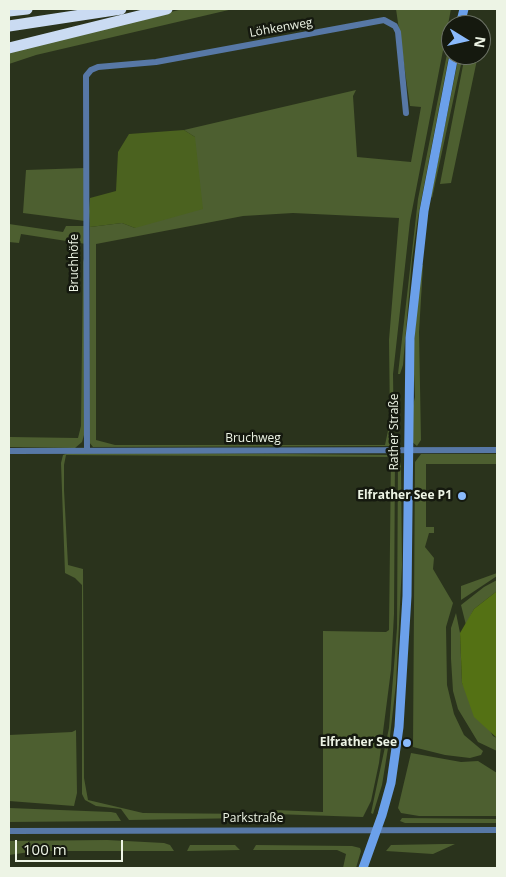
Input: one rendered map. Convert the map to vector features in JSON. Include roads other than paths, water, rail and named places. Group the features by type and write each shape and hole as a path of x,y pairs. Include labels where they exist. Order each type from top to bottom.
{"highway":[{"path":"9,11 27,9"},
{"path":"9,26 121,9"},
{"path":"9,48 166,9"},
{"path":"9,39 69,32"}],"main road":[{"name":"Rather Straße","path":"363,868 378,830 391,783 404,664 407,596 407,450 410,338 418,253 430,178 452,65"}],"street":[{"name":"Löhkenweg","path":"86,76 91,70 98,67 156,62 384,20 390,21 398,32 406,113"},
{"name":"Bruchhöfe","path":"86,76 87,450"},
{"name":"Bruchweg","path":"9,451 497,450"},
{"name":"Parkstraße","path":"9,831 497,830"}],"place":[{"name":"Elfrather See P1","path":"462,496"},
{"name":"Elfrather See","path":"407,743"}]}
